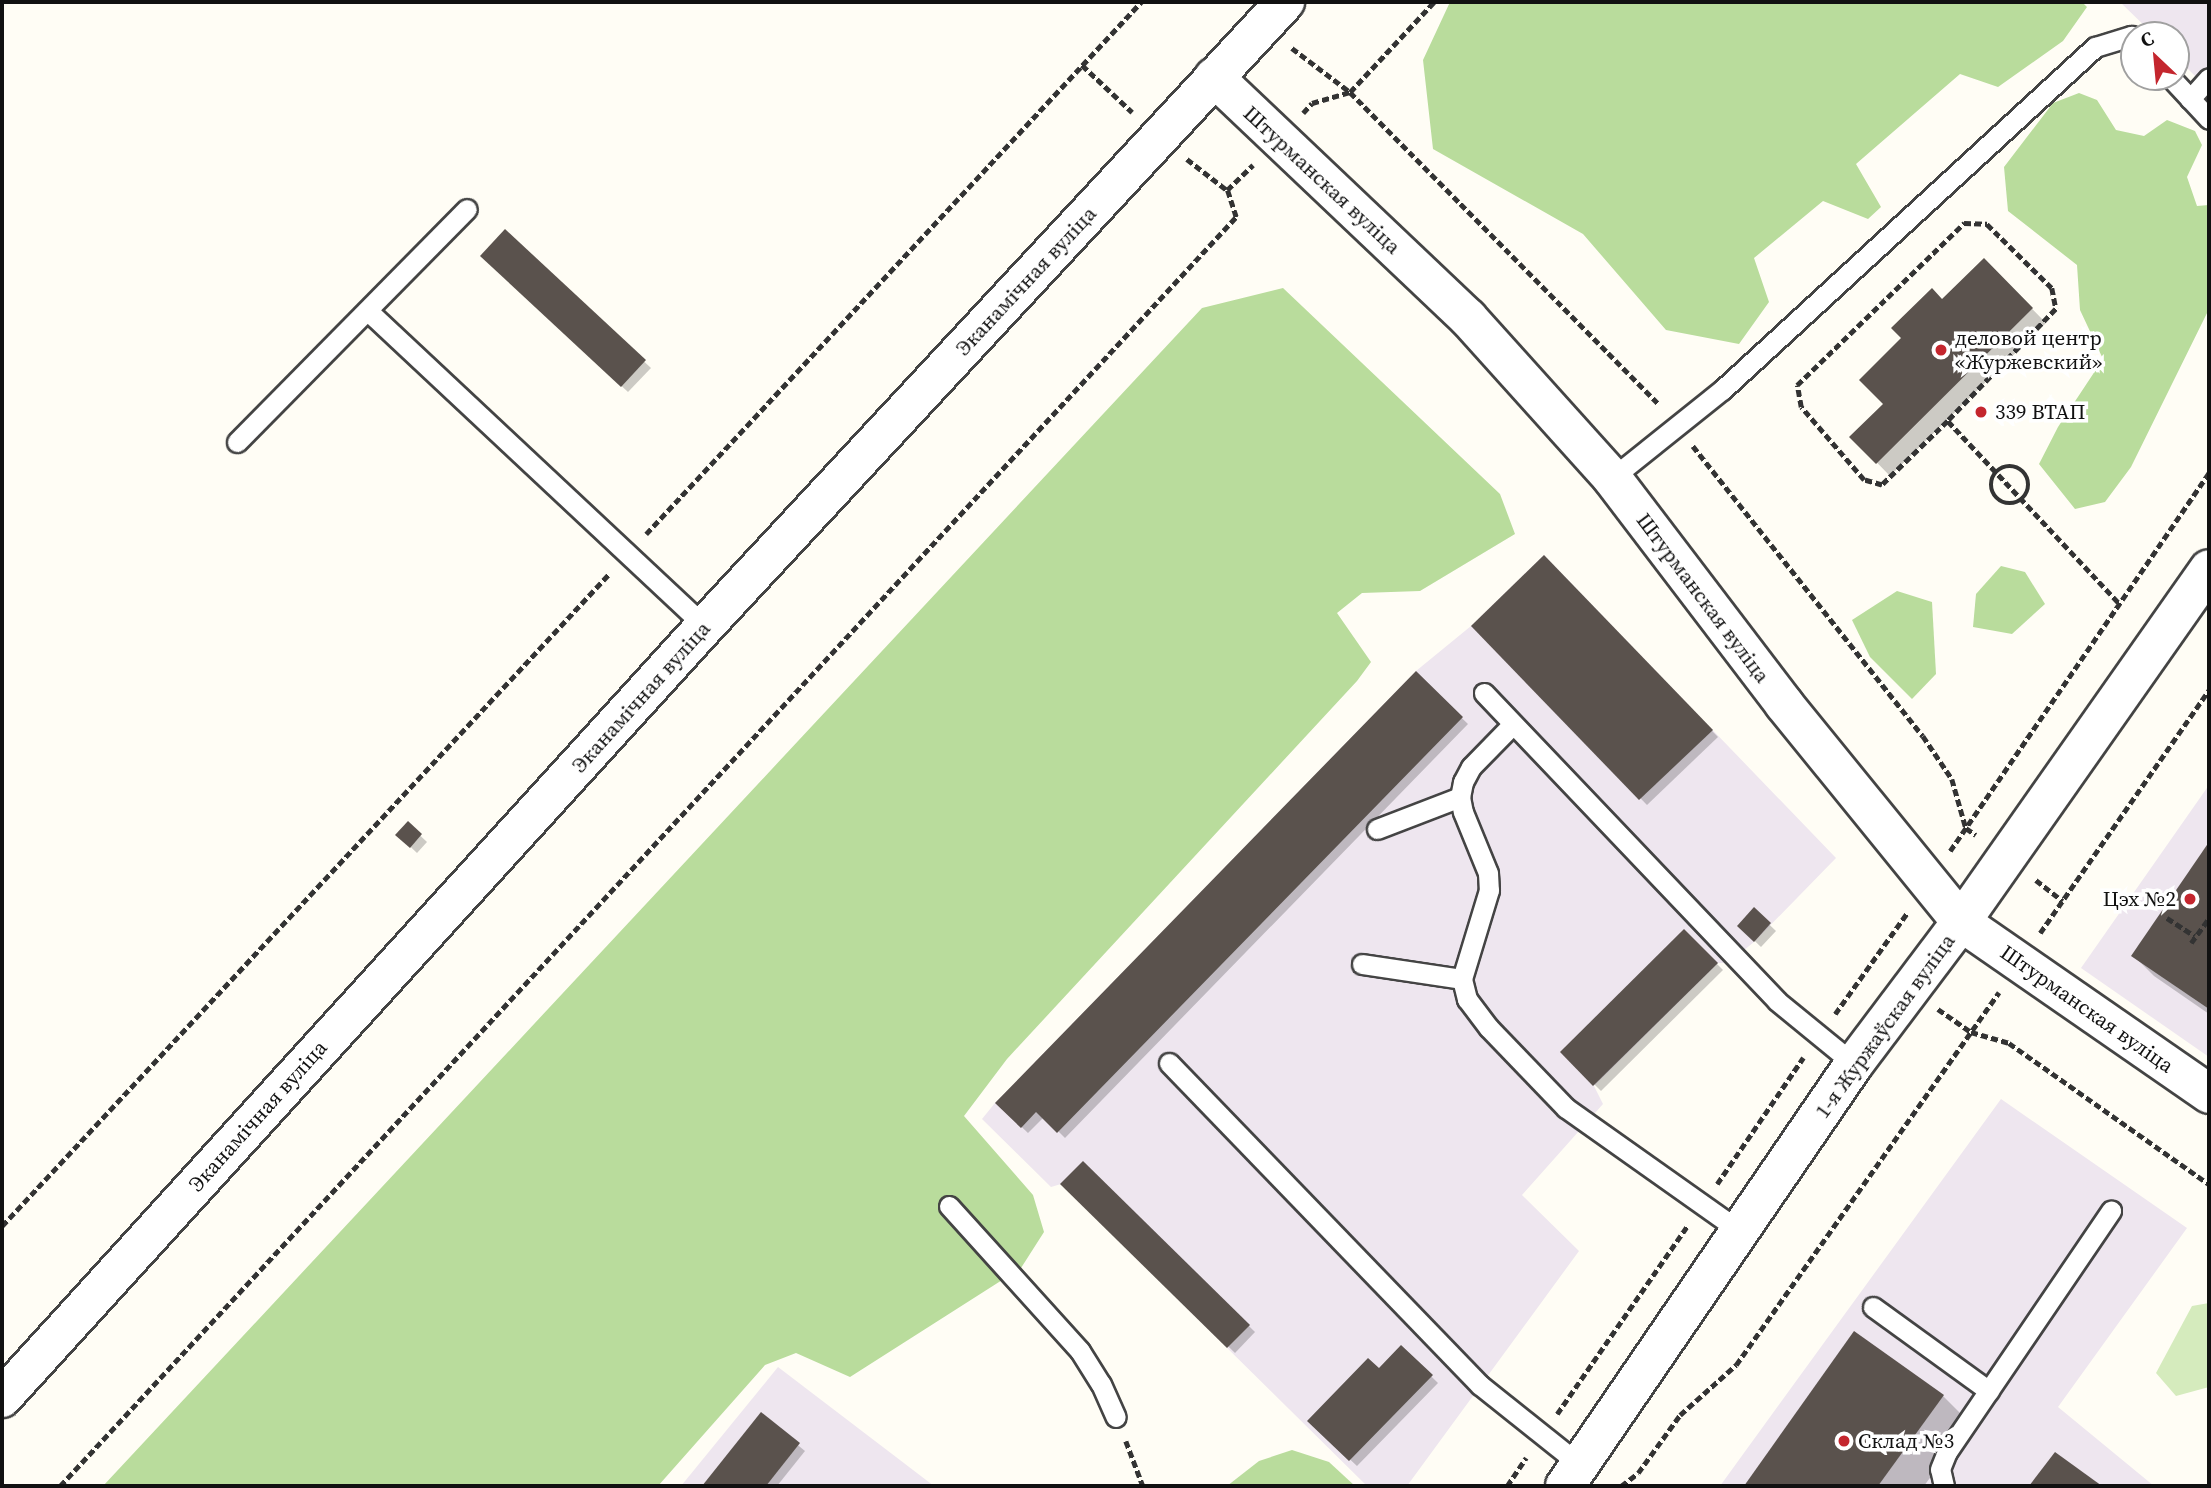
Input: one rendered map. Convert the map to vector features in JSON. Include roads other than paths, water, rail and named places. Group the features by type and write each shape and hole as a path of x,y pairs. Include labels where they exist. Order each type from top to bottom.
{"street":[{"name":"Эканамічная вуліца","path":"2,1398 705,626 1285,2"},
{"name":"Штурманская вуліца","path":"1214,77 1278,141 1468,318 1612,478 1784,704 1961,922 2207,1087"},
{"name":"1-я Журжаўская вуліца","path":"1572,1475 1854,1064 1961,922 2209,569"}],"lane":[{"path":"1612,478 1721,390 2095,47 2120,39"},
{"path":"2190,99 2209,78"},
{"path":"2183,91 2209,119"},
{"path":"237,442 467,209"},
{"path":"368,311 705,626"},
{"path":"1484,693 1777,1001 1854,1064"},
{"path":"1513,724 1471,767 1462,782 1460,797 1463,812 1488,873 1489,890 1462,979 1467,999 1489,1028 1566,1108 1740,1231"},
{"path":"1377,829 1460,797"},
{"path":"1362,964 1462,979"},
{"path":"1170,1063 1480,1385 1543,1435 1572,1475"},
{"path":"949,1206 1080,1352 1101,1384 1116,1417"},
{"path":"1944,1486 1940,1475 1942,1461 2111,1211"},
{"path":"1873,1307 1989,1391"}],"place":[{"name":"деловой центр «Журжевский»","path":"1941,350"},
{"name":"339 ВТАП","path":"1981,412"},
{"name":"Цэх №2","path":"2190,899"},
{"name":"Склад №3","path":"1844,1441"}]}
